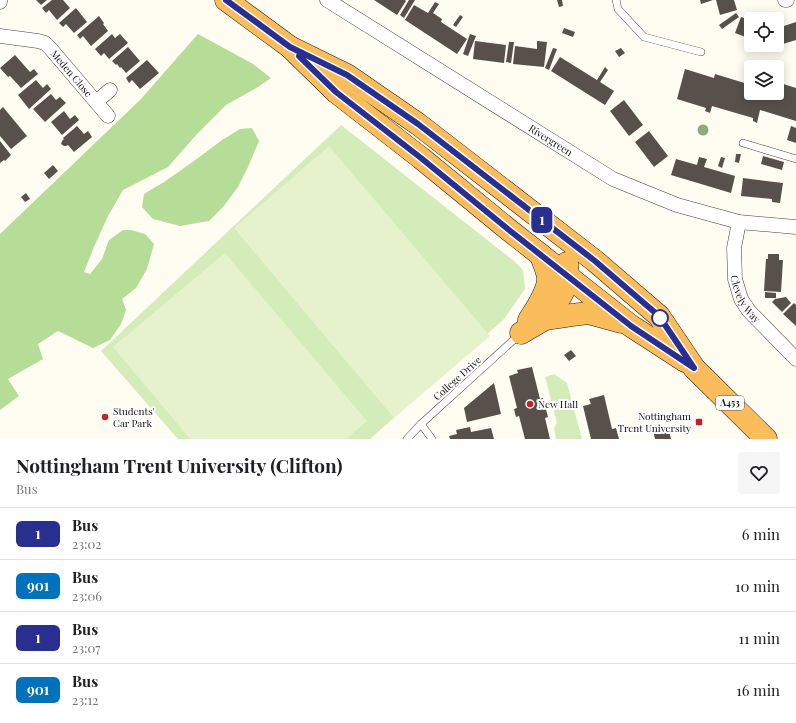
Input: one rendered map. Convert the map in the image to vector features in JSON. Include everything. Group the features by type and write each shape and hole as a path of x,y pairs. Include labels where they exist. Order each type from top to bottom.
{"highway":[{"name":"A453","path":"226,0 290,47 336,92 631,326 694,368 766,439"},
{"name":"A453","path":"290,47 347,75 418,124 595,261 659,316 694,368"},
{"path":"545,319 565,288 568,276 566,255 552,227"},
{"path":"521,334 541,300 546,288 548,277 541,255"},
{"path":"521,334 545,319 588,313 631,326"}],"street":[{"name":"Rivergreen","path":"327,0 613,179 677,204 739,222 796,227"},
{"name":"Meden Close","path":"0,36 38,41 45,44 108,116"},
{"name":"Meden Close","path":"96,102 110,90"},
{"name":"Clevely Way","path":"739,222 734,248 735,279 741,299 749,312 796,359"}],"lane":[{"path":"616,0 618,9 644,37 701,52"},
{"path":"743,143 796,159"},
{"name":"College Drive","path":"407,439 421,424 521,334"},
{"path":"421,424 432,439"}],"green space":[{"path":"198,34 253,64 271,78 226,105 197,134 168,167 123,190 108,216 84,272 90,274 102,259 109,240 123,230 131,230 145,234 154,244 147,269 136,288 122,299 126,310 121,324 110,340 93,348 58,331 38,344 43,359 8,379 19,396 0,410 0,234 141,99"},
{"path":"341,125 514,261 523,270 525,289 504,319 370,439 178,439 101,351"},
{"path":"252,128 259,141 248,167 238,187 223,207 209,221 180,226 153,219 142,207 144,194 164,182 222,140 240,129"},
{"path":"329,146 490,336 394,418 234,228"},
{"path":"225,253 367,421 346,439 190,439 113,347"},
{"path":"554,374 567,383 582,439 556,439 554,428 557,423 545,377"}],"building":[{"path":"36,0 47,0 41,5"},
{"path":"52,0 63,0 70,8 57,20 49,10 46,13 42,8"},
{"path":"374,0 405,0 406,1 397,15"},
{"path":"409,0 415,0 404,18 400,15"},
{"path":"557,0 562,0 563,6 559,7"},
{"path":"700,0 713,0 701,4"},
{"path":"716,0 734,0 737,10 720,15"},
{"path":"435,2 439,4 433,13 442,19 441,22 467,39 457,54 405,20 414,5 428,13"},
{"path":"76,8 87,22 74,33 66,24 63,27 59,23"},
{"path":"736,13 739,17 722,29 719,25"},
{"path":"460,15 463,17 456,27 453,25"},
{"path":"99,16 108,31 91,46 83,36 80,39 77,35"},
{"path":"741,17 744,18 744,36 735,33"},
{"path":"796,22 796,40 784,44 784,26"},
{"path":"564,28 575,32 573,37 562,33"},
{"path":"112,34 115,38 120,34 128,43 109,59 104,53 101,56 95,49"},
{"path":"470,34 476,36 468,56 463,54"},
{"path":"475,41 506,45 504,63 473,59"},
{"path":"537,41 547,42 544,67 513,64 515,46 537,49"},
{"path":"509,42 514,42 511,63 506,62"},
{"path":"128,47 140,61 126,73 121,67 120,68 112,61"},
{"path":"553,48 557,49 549,70 545,68"},
{"path":"621,48 625,53 619,57 615,51"},
{"path":"15,55 30,72 34,69 38,74 21,88 0,68"},
{"path":"560,57 597,80 605,67 608,70 600,82 614,91 605,105 551,71"},
{"path":"147,60 159,73 140,89 132,80 129,83 126,78"},
{"path":"685,69 714,78 715,74 744,83 744,100 784,100 784,84 796,88 796,121 760,110 757,123 753,121 753,118 712,106 710,113 705,111 706,108 677,99"},
{"path":"36,80 43,88 47,84 51,89 29,109 18,95"},
{"path":"51,94 56,100 60,97 66,103 45,122 33,109"},
{"path":"624,100 643,125 629,136 610,111"},
{"path":"3,107 27,136 11,149 0,136 0,110"},
{"path":"64,111 70,119 75,115 79,120 62,135 51,122"},
{"path":"77,126 84,134 88,131 92,137 74,152 68,145 64,146 61,144 64,139 63,138"},
{"path":"791,126 796,128 796,143 787,140"},
{"path":"649,131 668,156 654,167 635,142"},
{"path":"0,141 11,155 5,161 4,160 0,163"},
{"path":"736,154 741,154 739,163 735,162"},
{"path":"763,156 784,162 782,170 761,164"},
{"path":"699,157 707,159 704,167 735,176 731,193 671,175 676,159 697,165"},
{"path":"721,157 725,158 722,168 718,166"},
{"path":"53,165 58,171 49,179 44,173"},
{"path":"743,178 783,183 780,203 772,202 772,199 741,196"},
{"path":"26,193 30,199 25,202 21,197"},
{"path":"768,254 779,254 779,260 783,260 781,292 764,291 766,259 768,259"},
{"path":"765,292 776,293 776,298 765,298"},
{"path":"786,297 791,303 782,312 772,302 775,299"},
{"path":"794,303 796,305 796,326 783,314"},
{"path":"571,350 576,356 569,361 564,355"},
{"name":"New Hall","path":"532,367 540,399 543,398 548,417 545,418 550,439 525,439 519,416 516,417 514,409 517,408 509,376 518,373 517,370"},
{"path":"494,383 501,414 467,422 464,408"},
{"name":"New Hall","path":"604,395 612,429 616,428 619,439 591,439 583,406 591,404 589,399"},
{"path":"660,424 662,433 669,431 671,439 655,439 652,426"},
{"path":"470,427 471,432 491,428 494,439 450,439 449,436 457,434 456,430"}],"bus line":[{"name":"1","path":"226,0 290,47 347,75 418,124 595,261 659,316 694,368 631,326 509,230 421,158 336,92 299,56"}],"place":[{"name":"New Hall","path":"530,404"},
{"name":"Students' Car Park","path":"105,417"},
{"name":"Nottingham Trent University","path":"699,422"}]}
